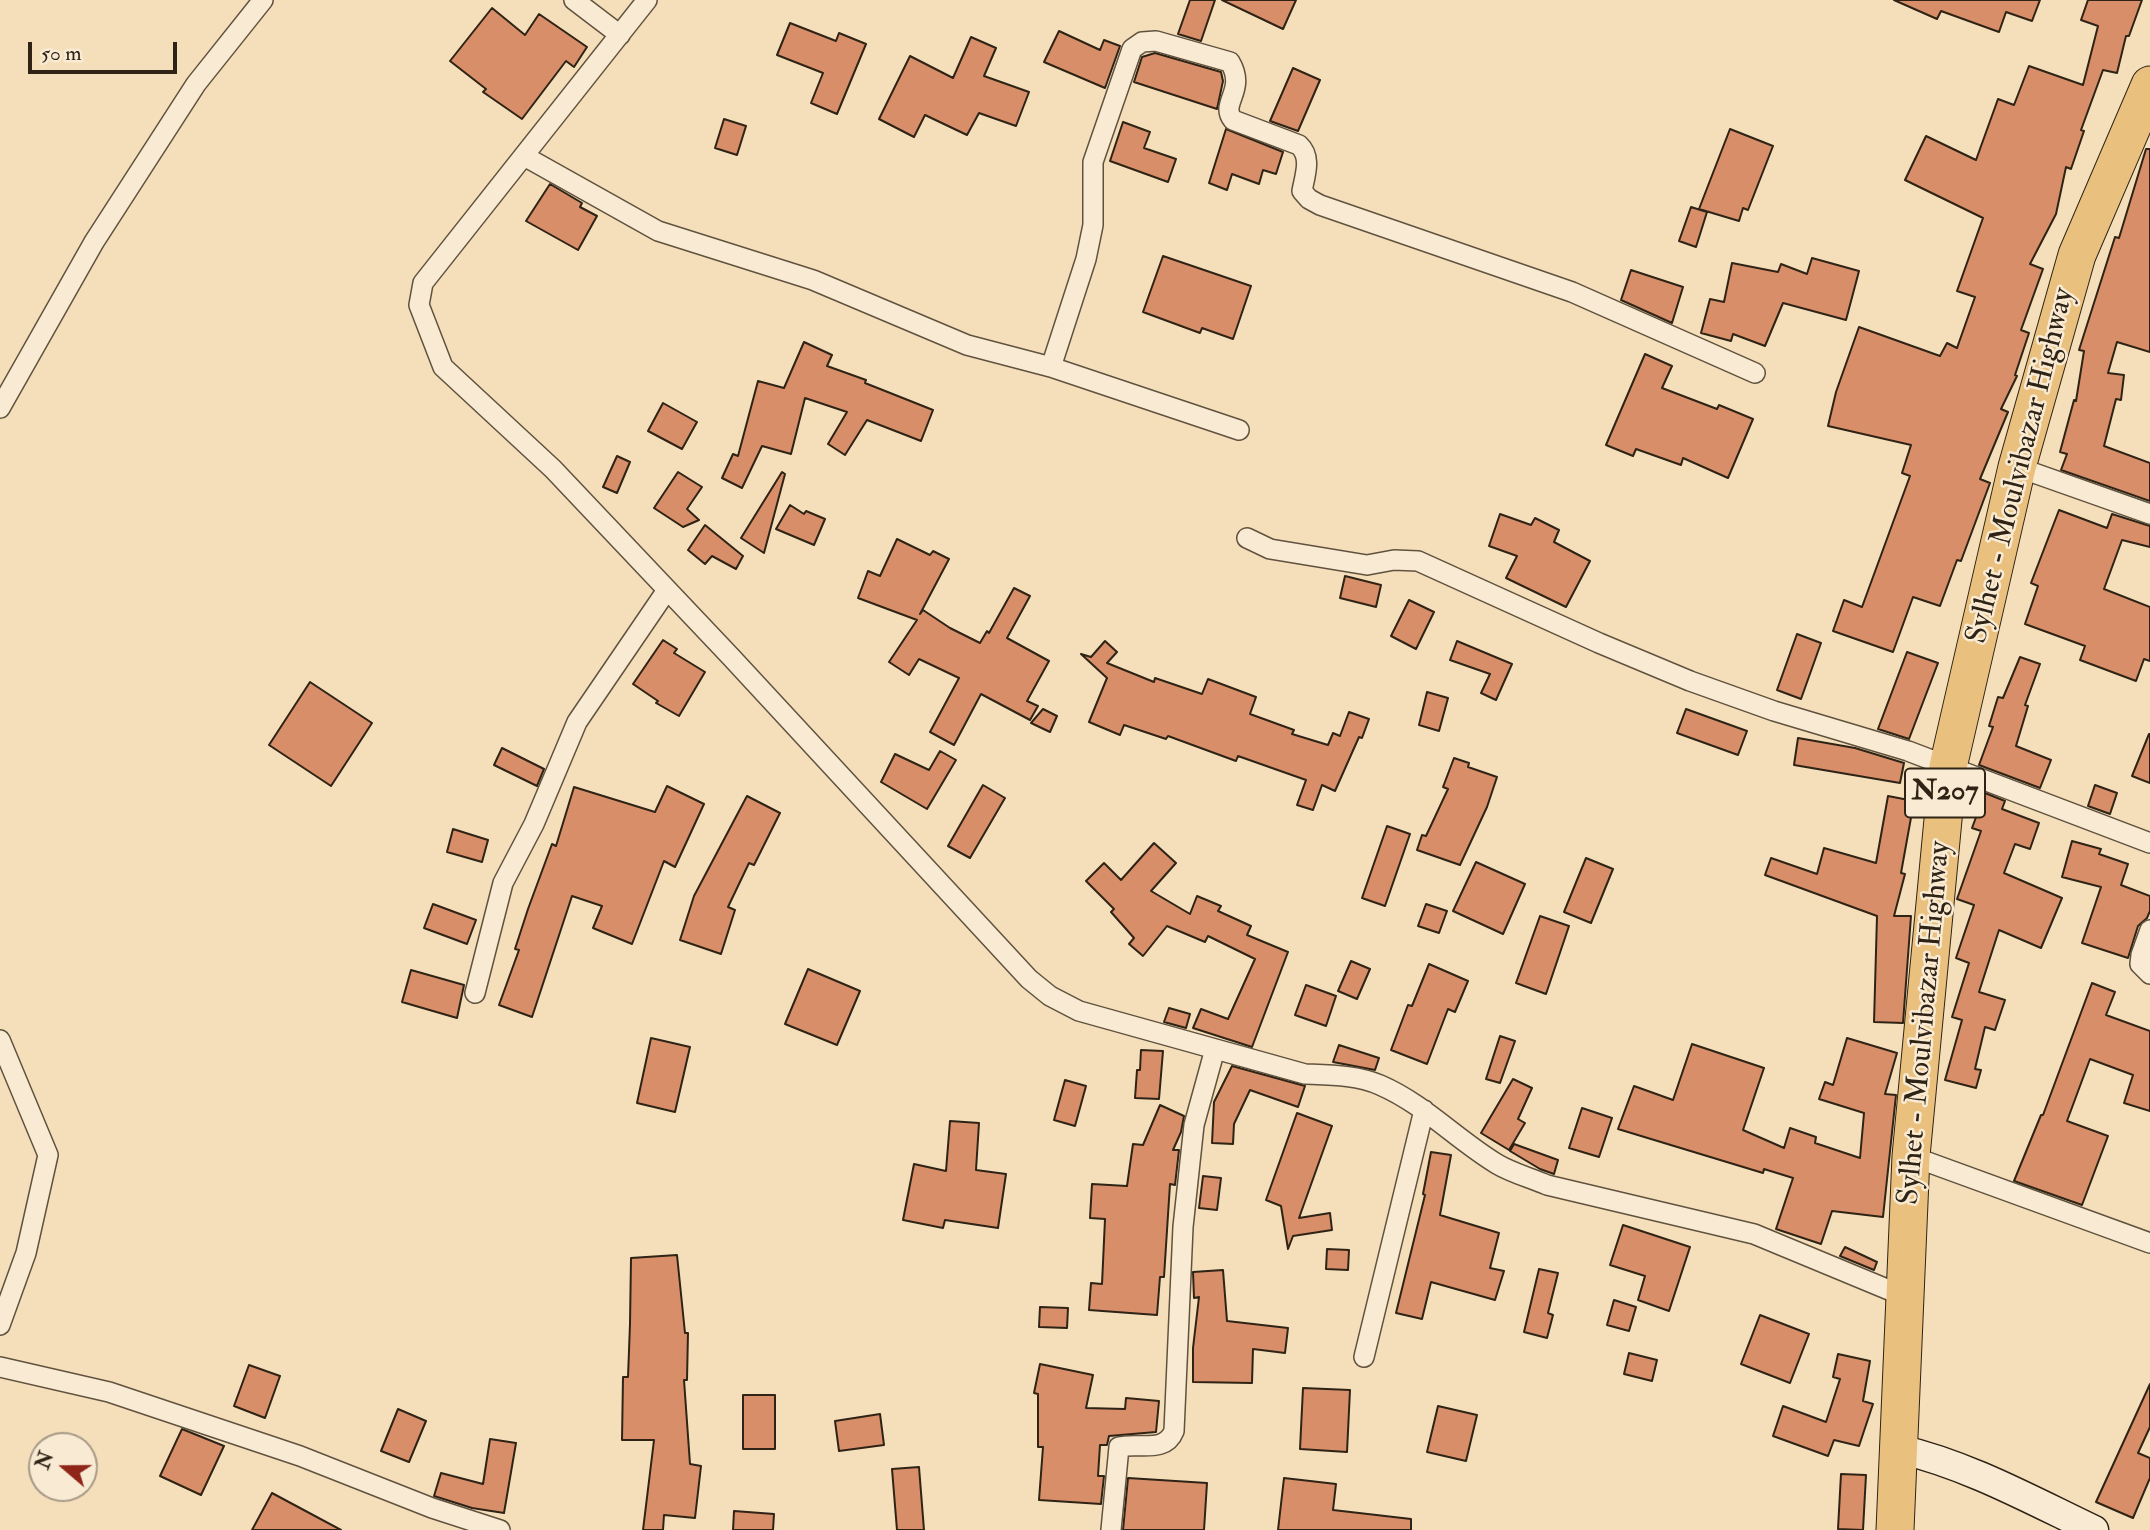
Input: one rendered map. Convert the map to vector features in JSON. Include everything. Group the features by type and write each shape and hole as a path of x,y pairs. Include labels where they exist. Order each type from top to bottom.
{"highway":[{"name":"Sylhet - Moulvibazar Highway","path":"1895,1530 1911,1156 1948,767 2017,467 2077,255 2150,85"}],"street":[{"path":"0,408 94,242 196,84 263,0"},
{"path":"574,0 620,35"},
{"path":"648,0 423,283 419,305 443,367 553,469 1028,979 1050,996 1079,1012 1305,1074 1337,1075 1379,1084 1424,1110 1498,1165 1535,1180 1754,1234 1906,1297"},
{"path":"1051,367 1091,236 1093,162 1132,50 1142,41 1156,41 1230,62 1236,72 1237,83 1228,108 1229,115 1233,120 1299,145 1305,150 1307,166 1303,191 1309,199 1572,292 1755,373"},
{"path":"524,156 658,231 813,280 967,345 1051,367 1239,430"},
{"path":"2017,467 2150,514"},
{"path":"1247,538 1270,549 1367,565 1394,560 1418,561 1690,681 1774,711 1908,751 2150,843"},
{"path":"475,993 503,883 534,824 577,722 667,590"},
{"path":"2150,930 2140,964 2150,974"},
{"path":"0,1040 48,1155 26,1253 0,1325"},
{"path":"1111,1530 1116,1454 1119,1447 1162,1445 1170,1441 1174,1432 1183,1227 1192,1138 1214,1049"},
{"path":"1364,1357 1424,1110"},
{"path":"1911,1156 2150,1242"},
{"path":"0,1367 109,1392 300,1456 432,1508 500,1530"},
{"path":"1899,1449 1976,1474 2094,1530"}],"building":[{"path":"1190,0 1215,0 1201,41 1178,34"},
{"path":"1222,0 1296,0 1283,29"},
{"path":"1894,0 2040,0 2032,21 2006,12 1999,32 1941,11 1937,19"},
{"path":"2088,0 2142,0 2129,36 2126,36 2117,73 2103,70 2081,130 2084,131 2071,169 2066,167 2056,214 2030,264 2043,269 2021,330 2029,333 2015,375 2017,376 2001,409 2008,412 1980,479 1990,483 1961,561 1957,560 1940,606 1913,597 1893,652 1833,631 1844,600 1862,607 1910,476 1902,473 1911,445 1828,426 1836,392 1859,327 1940,356 1947,343 1957,348 1975,297 1957,291 1983,218 1905,180 1926,136 1976,160 1998,99 2014,105 2029,66 2083,85 2098,26 2081,20"},
{"path":"492,8 525,35 539,14 587,47 574,67 566,61 522,119 483,92 486,89 450,61"},
{"path":"790,23 836,41 839,33 866,44 837,114 811,103 823,73 777,55"},
{"path":"1059,31 1100,50 1104,40 1120,46 1105,88 1044,62"},
{"path":"971,37 996,48 984,76 1029,92 1016,126 979,113 967,135 925,115 914,137 879,119 910,56 953,78"},
{"path":"1155,53 1221,72 1223,81 1217,109 1134,82 1142,57"},
{"path":"1293,68 1320,80 1298,131 1270,121"},
{"path":"724,119 746,126 737,155 715,148"},
{"path":"1123,122 1150,132 1144,148 1176,159 1168,182 1110,161"},
{"path":"1226,129 1283,152 1276,174 1263,170 1259,184 1232,174 1227,190 1209,183"},
{"path":"1730,129 1773,146 1748,210 1743,208 1739,221 1699,209"},
{"path":"2146,149 2150,149 2150,352 2117,342 2108,373 2124,375 2121,400 2116,399 2104,446 2150,463 2150,501 2061,470 2067,454 2060,452 2074,400 2076,401 2084,351 2079,350 2115,237 2119,238"},
{"path":"550,184 582,203 580,207 597,216 578,250 526,221"},
{"path":"1691,207 1707,212 1696,247 1679,241"},
{"path":"1163,256 1251,286 1233,339 1202,328 1200,333 1143,312"},
{"path":"1812,258 1859,271 1846,320 1783,303 1765,346 1733,334 1731,341 1701,333 1710,299 1724,302 1732,263 1778,272 1781,264 1807,274"},
{"path":"1631,270 1683,287 1672,323 1621,300"},
{"path":"804,342 832,355 827,366 933,410 921,441 867,420 845,455 828,444 847,412 805,398 791,454 762,446 742,488 722,478 733,454 738,456 758,381 784,388"},
{"path":"1645,354 1672,366 1662,388 1717,409 1719,405 1753,419 1728,478 1683,458 1681,465 1636,449 1633,456 1606,445"},
{"path":"663,403 697,422 682,449 648,431"},
{"path":"617,456 630,462 617,493 603,487"},
{"path":"678,472 702,487 687,509 699,520 683,527 654,508"},
{"path":"782,472 785,474 764,553 741,538"},
{"path":"790,505 804,514 806,511 825,519 814,545 776,529"},
{"path":"2059,510 2107,528 2112,514 2150,526 2150,547 2122,540 2104,589 2150,607 2150,661 2144,659 2136,681 2080,660 2085,646 2025,624 2038,586 2031,583"},
{"path":"1500,514 1531,525 1535,518 1559,530 1554,542 1590,561 1566,607 1506,578 1517,556 1489,546"},
{"path":"705,525 743,556 736,569 712,556 705,564 688,550"},
{"path":"897,539 930,555 933,551 949,559 920,614 923,610 980,643 987,631 989,633 1014,588 1030,596 1007,638 1049,661 1027,701 1038,706 1030,720 981,694 954,745 930,732 959,678 919,659 909,675 889,662 917,620 858,598 868,571 880,576"},
{"path":"1345,576 1381,585 1376,607 1340,598"},
{"path":"1409,600 1434,612 1416,649 1391,636"},
{"path":"1797,634 1821,643 1801,699 1777,690"},
{"path":"663,640 677,649 674,653 705,672 679,716 656,703 658,701 633,684"},
{"path":"1105,641 1117,652 1107,663 1154,682 1155,678 1202,694 1208,679 1256,697 1250,714 1294,730 1292,734 1328,745 1333,733 1340,736 1349,712 1369,719 1335,791 1322,785 1313,810 1297,805 1306,780 1238,756 1236,761 1168,736 1166,739 1124,725 1120,735 1089,722 1107,678 1081,654 1091,657"},
{"path":"1457,641 1512,664 1496,700 1481,693 1490,674 1450,660"},
{"path":"1907,652 1938,663 1909,739 1878,729"},
{"path":"2020,657 2040,664 2025,705 2028,706 2016,746 2051,760 2040,788 1979,765 1993,727 1989,726 1998,697 2003,698"},
{"path":"310,682 372,723 331,786 269,745"},
{"path":"1427,692 1448,698 1439,731 1419,725"},
{"path":"1043,709 1057,716 1050,732 1031,723"},
{"path":"1686,709 1747,731 1738,755 1677,733"},
{"path":"2150,734 2150,783 2132,776"},
{"path":"1798,738 1855,748 1904,763 1900,783 1794,765"},
{"path":"502,748 544,769 537,786 494,765"},
{"path":"940,751 956,760 927,809 881,782 895,754 929,770"},
{"path":"1454,758 1469,763 1468,767 1497,777 1487,807 1460,865 1417,850 1422,835 1426,836 1448,789 1443,787"},
{"path":"983,785 1005,798 970,858 948,846"},
{"path":"2095,785 2117,793 2110,814 2088,806"},
{"path":"667,786 704,804 675,867 664,861 632,944 593,928 602,906 572,896 532,1017 499,1005 519,950 515,949 528,909 552,844 556,846 574,787 655,812"},
{"path":"1985,793 2005,801 2002,809 2039,823 2030,849 2015,844 2004,873 2062,898 2041,948 1999,930 1979,992 2005,1000 1995,1030 1985,1027 1975,1069 1981,1070 1976,1088 1945,1080 1962,1020 1952,1017 1969,963 1956,958 1974,905 1957,899 1981,831 1972,828"},
{"path":"747,796 780,813 754,865 749,863 728,907 735,910 721,954 680,940 694,896"},
{"path":"1888,796 1914,801 1901,873 1905,874 1894,916 1911,916 1903,1023 1874,1022 1877,916 1765,875 1771,858 1817,874 1824,848 1876,863"},
{"path":"1387,826 1410,834 1385,906 1362,898"},
{"path":"453,829 488,840 482,862 447,852"},
{"path":"2072,841 2101,849 2099,854 2128,864 2121,885 2150,896 2150,911 2138,926 2128,958 2082,943 2101,887 2062,877"},
{"path":"1154,843 1176,863 1151,891 1190,914 1197,896 1221,906 1218,911 1251,926 1247,935 1288,952 1252,1047 1193,1028 1201,1009 1228,1019 1255,959 1208,936 1205,942 1167,926 1143,956 1129,944 1134,938 1111,912 1114,909 1086,881 1104,863 1121,880"},
{"path":"1586,858 1613,869 1591,923 1564,912"},
{"path":"1476,862 1525,884 1503,934 1453,911"},
{"path":"433,904 476,920 467,944 424,928"},
{"path":"1426,904 1447,911 1439,933 1418,926"},
{"path":"1540,916 1569,926 1546,994 1516,983"},
{"path":"1351,961 1370,969 1357,999 1338,991"},
{"path":"1429,964 1468,981 1455,1012 1448,1009 1427,1064 1391,1050 1408,1005 1412,1006"},
{"path":"808,969 860,991 837,1045 785,1024"},
{"path":"411,970 464,985 457,1018 402,1002"},
{"path":"2092,983 2115,992 2106,1015 2150,1031 2150,1111 2124,1103 2133,1075 2090,1059 2067,1121 2108,1136 2082,1205 2014,1181 2043,1115"},
{"path":"1306,985 1336,996 1326,1026 1295,1015"},
{"path":"1169,1008 1190,1014 1186,1028 1164,1022"},
{"path":"1500,1036 1515,1041 1500,1083 1486,1079"},
{"path":"651,1038 690,1047 675,1112 637,1103"},
{"path":"1847,1038 1897,1053 1885,1094 1896,1095 1883,1217 1832,1211 1821,1244 1776,1229 1793,1178 1764,1169 1763,1173 1618,1129 1634,1086 1673,1100 1692,1044 1764,1068 1743,1130 1784,1148 1790,1128 1816,1137 1815,1143 1860,1158 1864,1113 1819,1099 1825,1082 1833,1085"},
{"path":"1339,1045 1379,1058 1375,1070 1333,1062"},
{"path":"1141,1050 1163,1051 1159,1099 1135,1098"},
{"path":"1232,1066 1305,1086 1298,1107 1250,1090 1234,1124 1233,1144 1212,1143 1214,1102"},
{"path":"1513,1079 1532,1088 1518,1119 1525,1123 1509,1150 1481,1133"},
{"path":"1065,1080 1086,1086 1075,1126 1054,1120"},
{"path":"1160,1105 1184,1116 1173,1150 1179,1150 1175,1185 1170,1184 1164,1277 1160,1277 1157,1315 1089,1310 1091,1283 1102,1284 1105,1219 1090,1218 1092,1184 1127,1186 1133,1144 1143,1145"},
{"path":"1582,1108 1612,1118 1599,1157 1569,1148"},
{"path":"1297,1113 1332,1126 1299,1218 1330,1213 1332,1230 1293,1236 1288,1249 1281,1206 1266,1200"},
{"path":"950,1121 979,1123 976,1170 1006,1174 998,1228 945,1220 943,1228 903,1220 914,1164 946,1171"},
{"path":"1514,1144 1558,1160 1554,1174 1510,1151"},
{"path":"1431,1152 1451,1155 1440,1215 1499,1233 1490,1268 1504,1271 1495,1300 1431,1282 1422,1319 1396,1313 1425,1195 1423,1194"},
{"path":"1203,1176 1221,1178 1217,1210 1199,1208"},
{"path":"1623,1225 1690,1247 1669,1311 1638,1300 1645,1276 1610,1265"},
{"path":"1845,1247 1877,1262 1874,1270 1840,1256"},
{"path":"1327,1249 1349,1250 1348,1270 1326,1269"},
{"path":"677,1255 685,1333 688,1333 687,1380 684,1380 690,1464 701,1466 695,1518 664,1515 663,1530 643,1530 654,1440 622,1440 623,1377 628,1377 631,1258"},
{"path":"1539,1269 1558,1273 1548,1313 1553,1315 1547,1338 1524,1332"},
{"path":"1223,1270 1227,1321 1288,1328 1285,1353 1253,1349 1252,1383 1193,1382 1193,1348 1199,1297 1194,1298 1193,1272"},
{"path":"1614,1300 1636,1307 1629,1331 1607,1325"},
{"path":"1040,1307 1068,1308 1067,1328 1039,1327"},
{"path":"1760,1315 1809,1334 1790,1383 1741,1364"},
{"path":"1629,1353 1657,1360 1652,1381 1624,1374"},
{"path":"1838,1354 1870,1361 1863,1401 1873,1404 1859,1446 1834,1440 1828,1456 1773,1436 1783,1406 1826,1422 1840,1379 1833,1377"},
{"path":"1040,1364 1093,1375 1086,1408 1125,1409 1126,1398 1159,1401 1156,1432 1109,1436 1107,1445 1100,1445 1098,1476 1104,1476 1101,1504 1039,1500 1043,1447 1038,1447 1038,1394 1034,1393"},
{"path":"249,1365 280,1376 265,1418 234,1406"},
{"path":"2150,1384 2150,1427 2138,1453 2150,1458 2150,1478 2133,1518 2096,1502"},
{"path":"1303,1388 1350,1390 1347,1452 1300,1449"},
{"path":"743,1395 775,1395 775,1449 743,1449"},
{"path":"1438,1406 1477,1415 1466,1461 1427,1452"},
{"path":"398,1409 426,1421 409,1462 381,1451"},
{"path":"880,1414 884,1445 839,1451 835,1421"},
{"path":"182,1429 224,1446 201,1495 160,1476"},
{"path":"490,1439 516,1443 504,1513 472,1508 434,1496 441,1473 483,1484"},
{"path":"919,1467 924,1530 897,1530 892,1469"},
{"path":"1841,1474 1866,1475 1863,1530 1838,1529"},
{"path":"1128,1478 1207,1483 1204,1530 1123,1530"},
{"path":"1284,1478 1336,1484 1333,1510 1411,1519 1411,1530 1278,1530"},
{"path":"272,1493 341,1530 252,1530"},
{"path":"734,1511 774,1514 773,1530 733,1530"}]}
